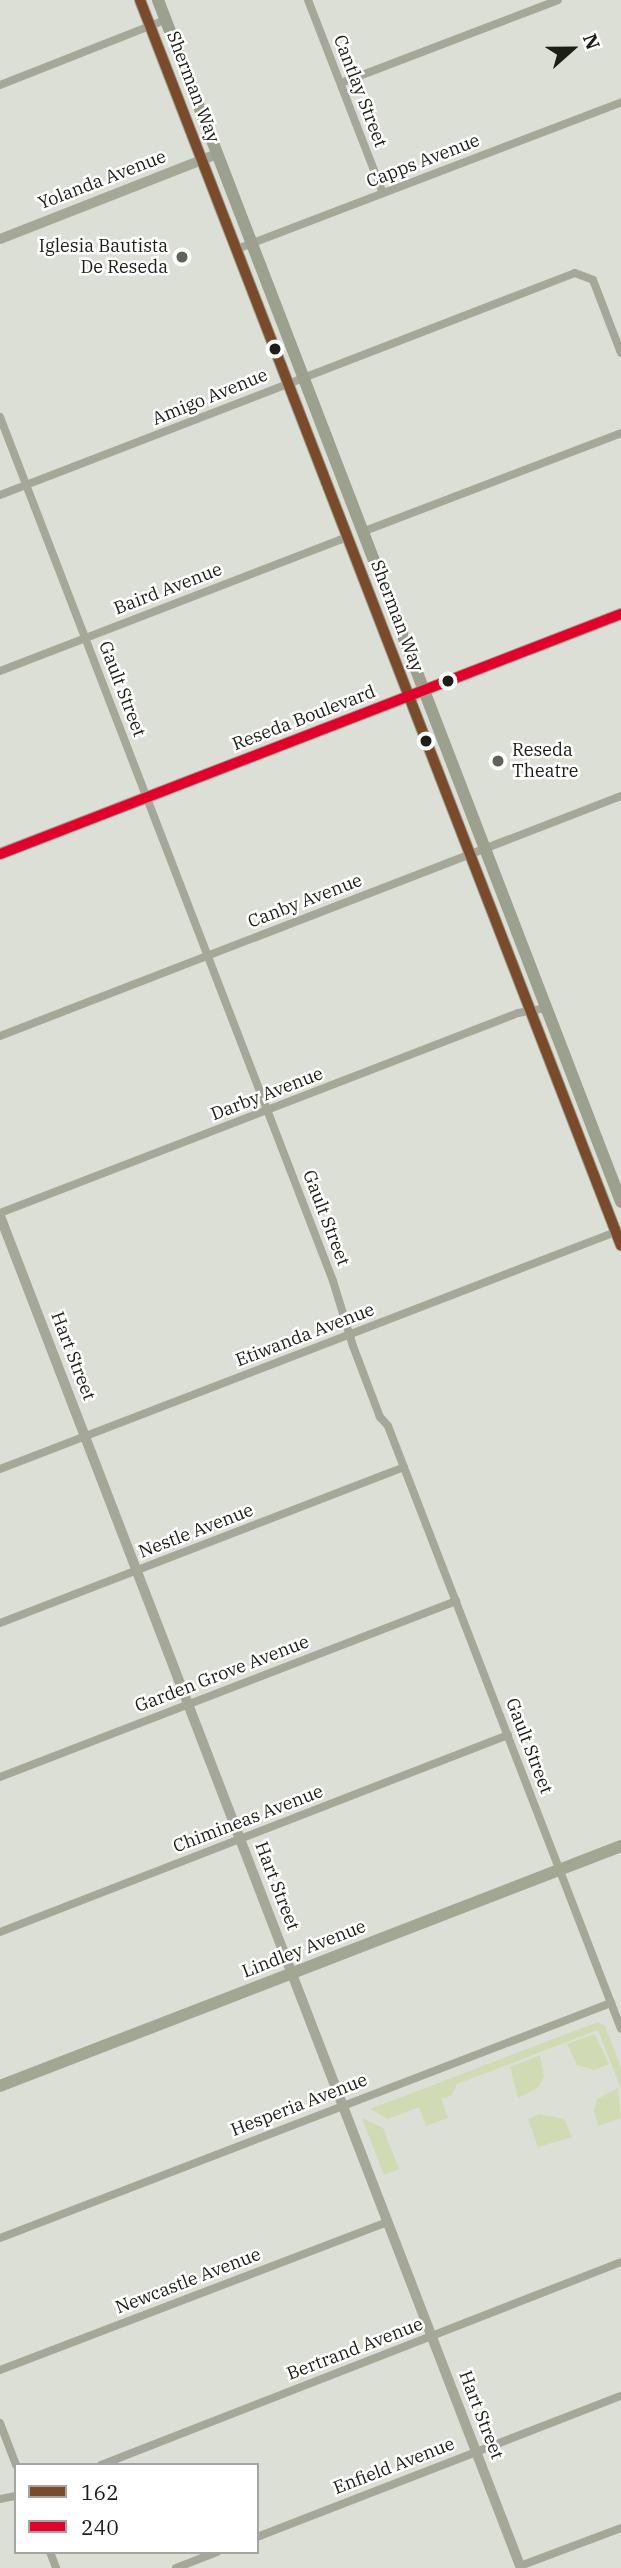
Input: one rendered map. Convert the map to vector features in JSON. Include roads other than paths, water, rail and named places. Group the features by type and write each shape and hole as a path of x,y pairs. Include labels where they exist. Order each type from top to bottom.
{"main road":[{"name":"Sherman Way","path":"140,0 618,1231 621,1245"},
{"name":"Sherman Way","path":"158,0 621,1202"},
{"path":"348,537 362,532"},
{"name":"Reseda Boulevard","path":"0,854 621,614"},
{"name":"Lindley Avenue","path":"0,2085 621,1846"}],"street":[{"name":"Cantlay Street","path":"308,0 383,194"},
{"path":"341,83 558,0"},
{"path":"0,85 165,20"},
{"name":"Capps Avenue","path":"237,248 621,102"},
{"name":"Yolanda Avenue","path":"0,239 216,154"},
{"name":"Amigo Avenue","path":"0,495 575,273 588,275 621,353"},
{"name":"Gault Street","path":"0,417 268,1110 380,1417 388,1426 621,2029"},
{"path":"362,532 621,433"},
{"name":"Baird Avenue","path":"0,671 348,537"},
{"name":"Canby Avenue","path":"0,1036 621,796"},
{"name":"Darby Avenue","path":"0,1214 531,1010 546,1009"},
{"name":"Hart Street","path":"0,1214 519,2567"},
{"name":"Etiwanda Avenue","path":"0,1469 618,1231"},
{"name":"Nestle Avenue","path":"0,1623 404,1467"},
{"name":"Garden Grove Avenue","path":"0,1777 456,1601"},
{"name":"Chimineas Avenue","path":"0,1932 508,1735"},
{"name":"Hesperia Avenue","path":"0,2238 611,2003"},
{"name":"Newcastle Avenue","path":"0,2370 387,2221"},
{"name":"Bertrand Avenue","path":"106,2463 621,2262"},
{"name":"Enfield Avenue","path":"259,2535 621,2396"},
{"path":"0,2423 15,2463"},
{"path":"519,2567 621,2528"},
{"path":"176,2568 212,2554"}],"place":[{"name":"Iglesia Bautista De Reseda","path":"182,257"},
{"name":"Reseda Theatre","path":"498,761"}]}
